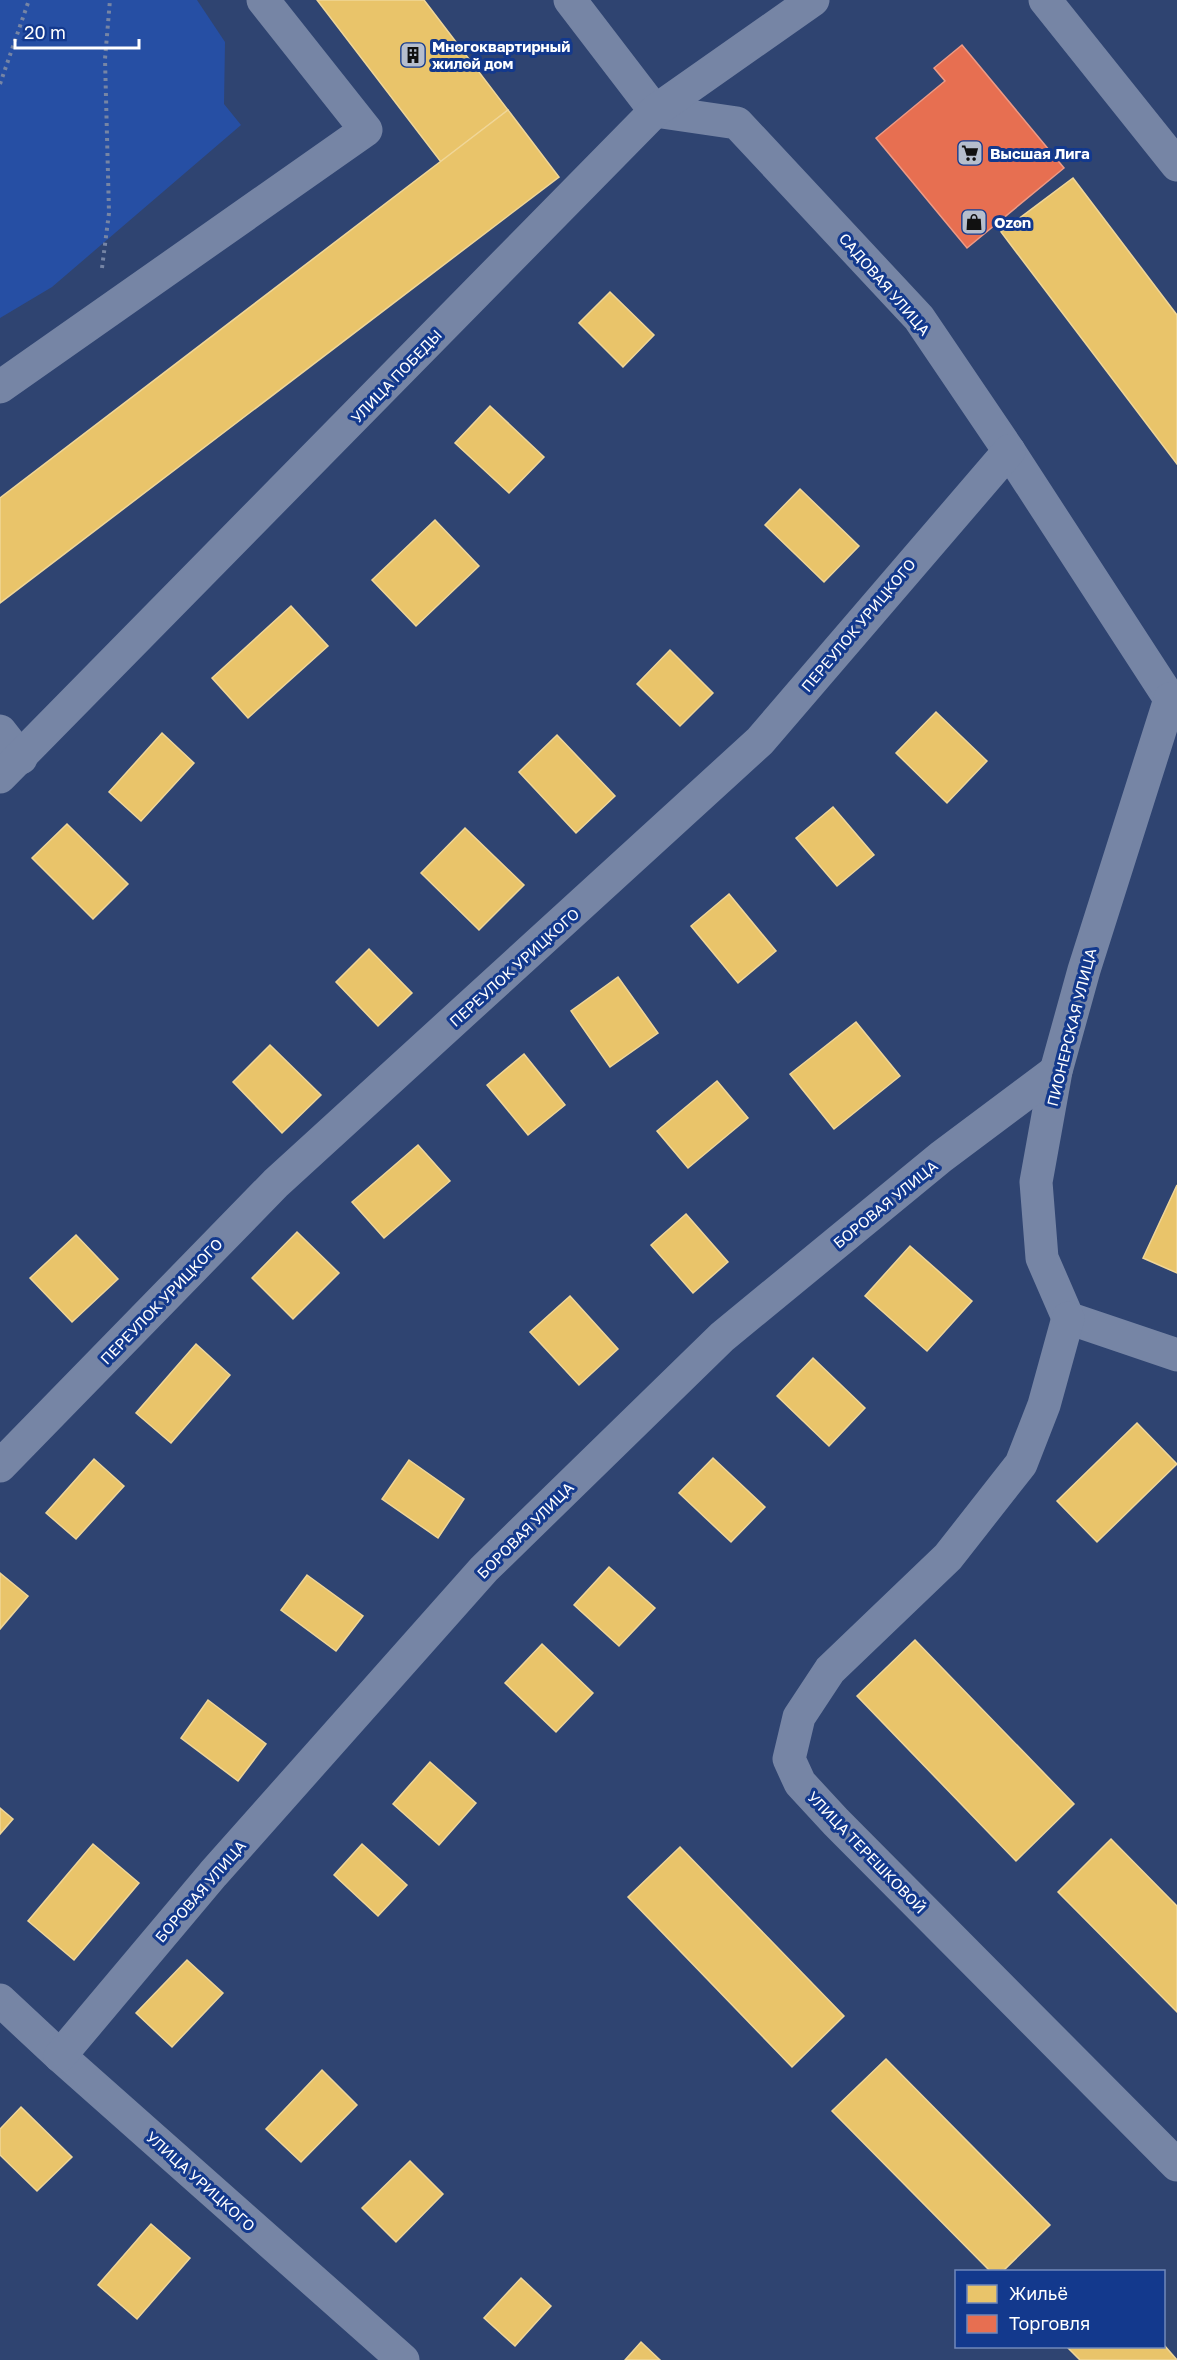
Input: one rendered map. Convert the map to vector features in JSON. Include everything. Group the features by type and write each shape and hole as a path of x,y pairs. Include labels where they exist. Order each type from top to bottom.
{"street":[{"path":"0,387 366,130 263,0"},
{"path":"570,0 656,111"},
{"name":"УЛИЦА ПОБЕДЫ","path":"10,768 656,111 813,0"},
{"path":"1045,0 1177,165"},
{"name":"САДОВАЯ УЛИЦА","path":"656,111 737,123 919,318 1173,702"},
{"name":"ПЕРЕУЛОК УРИЦКОГО","path":"0,1466 276,1183 760,741 1009,451"},
{"name":"ПИОНЕРСКАЯ УЛИЦА","path":"1068,1318 1041,1258 1036,1182 1056,1071 1084,969 1173,702"},
{"path":"0,731 10,768"},
{"name":"БОРОВАЯ УЛИЦА","path":"60,2056 213,1874 484,1569 722,1337 941,1157 1056,1071"},
{"path":"1068,1318 1177,1355"},
{"name":"УЛИЦА ТЕРЕШКОВОЙ","path":"1068,1318 1044,1406 1021,1464 948,1557 830,1670 799,1717 789,1759 800,1783 836,1822 1177,2165"},
{"name":"УЛИЦА УРИЦКОГО","path":"0,2000 403,2360"}],"path":[{"path":"0,84 29,0"},
{"path":"96,319 109,213 105,59 110,0"}],"shaded area":[{"path":"0,0 197,0 225,42 224,104 241,125 52,287 0,318"}],"building: Жильё":[{"name":"Многоквартирный жилой дом","path":"317,0 424,0 508,110 441,162"},
{"path":"508,110 559,177 0,603 0,498"},
{"path":"1073,178 1177,315 1177,464 1001,232"},
{"path":"610,292 654,335 623,367 579,323"},
{"path":"490,406 544,457 509,493 455,443"},
{"path":"800,489 859,546 824,582 765,525"},
{"path":"435,520 479,566 416,626 372,580"},
{"path":"291,606 328,646 248,718 212,678"},
{"path":"670,650 713,693 680,726 637,684"},
{"path":"936,712 987,761 947,803 896,753"},
{"path":"162,733 194,763 141,821 109,792"},
{"path":"557,735 615,796 576,833 519,772"},
{"path":"833,807 874,855 837,886 796,838"},
{"path":"67,824 128,884 93,919 32,858"},
{"path":"465,828 524,885 479,930 421,873"},
{"path":"729,894 776,951 738,983 691,926"},
{"path":"369,949 412,993 378,1026 336,982"},
{"path":"618,977 658,1033 610,1067 571,1011"},
{"path":"856,1022 900,1076 834,1129 790,1074"},
{"path":"270,1045 321,1095 282,1133 233,1082"},
{"path":"524,1054 565,1105 528,1135 487,1085"},
{"path":"717,1081 748,1118 688,1168 657,1131"},
{"path":"418,1145 450,1181 384,1238 352,1202"},
{"path":"1177,1185 1177,1273 1143,1258"},
{"path":"686,1214 728,1262 693,1293 651,1245"},
{"path":"297,1232 339,1273 293,1319 252,1278"},
{"path":"76,1235 118,1279 72,1322 30,1278"},
{"path":"910,1246 972,1301 927,1351 865,1296"},
{"path":"570,1296 618,1349 579,1385 530,1332"},
{"path":"196,1344 230,1375 171,1443 136,1413"},
{"path":"813,1358 865,1408 829,1446 777,1396"},
{"path":"1137,1423 1177,1464 1097,1542 1057,1501"},
{"path":"713,1458 765,1507 731,1542 679,1493"},
{"path":"94,1459 124,1486 76,1539 46,1513"},
{"path":"409,1460 464,1499 438,1538 382,1499"},
{"path":"609,1567 655,1608 619,1646 574,1605"},
{"path":"0,1573 28,1596 0,1629"},
{"path":"307,1575 363,1616 336,1651 281,1610"},
{"path":"915,1640 1074,1804 1016,1861 857,1696"},
{"path":"542,1644 593,1693 556,1732 505,1683"},
{"path":"208,1700 266,1744 238,1781 181,1738"},
{"path":"430,1762 476,1803 439,1845 393,1804"},
{"path":"0,1808 13,1819 0,1834"},
{"path":"1111,1839 1177,1906 1177,2012 1058,1892"},
{"path":"93,1844 139,1883 74,1960 28,1921"},
{"path":"362,1844 407,1885 378,1916 334,1875"},
{"path":"680,1847 844,2016 792,2067 628,1897"},
{"path":"187,1960 223,1993 172,2047 136,2013"},
{"path":"886,2059 1050,2225 1004,2270 989,2270 832,2111"},
{"path":"322,2070 357,2105 301,2162 266,2129"},
{"path":"21,2107 72,2157 37,2191 0,2155 0,2129"},
{"path":"410,2161 443,2194 396,2242 362,2208"},
{"path":"151,2224 190,2258 137,2319 98,2285"},
{"path":"521,2278 551,2306 515,2346 484,2318"},
{"path":"641,2342 660,2360 625,2360"},
{"path":"1165,2346 1177,2360 1080,2360 1068,2348 1165,2348"}],"building: Торговля":[{"name":"Высшая Лига","path":"962,45 1064,168 967,248 876,138 945,81 934,68"}],"place":[{"name":"Многоквартирный жилой дом","path":"413,55"},
{"name":"Высшая Лига","path":"970,153"},
{"name":"Ozon","path":"974,222"}]}
